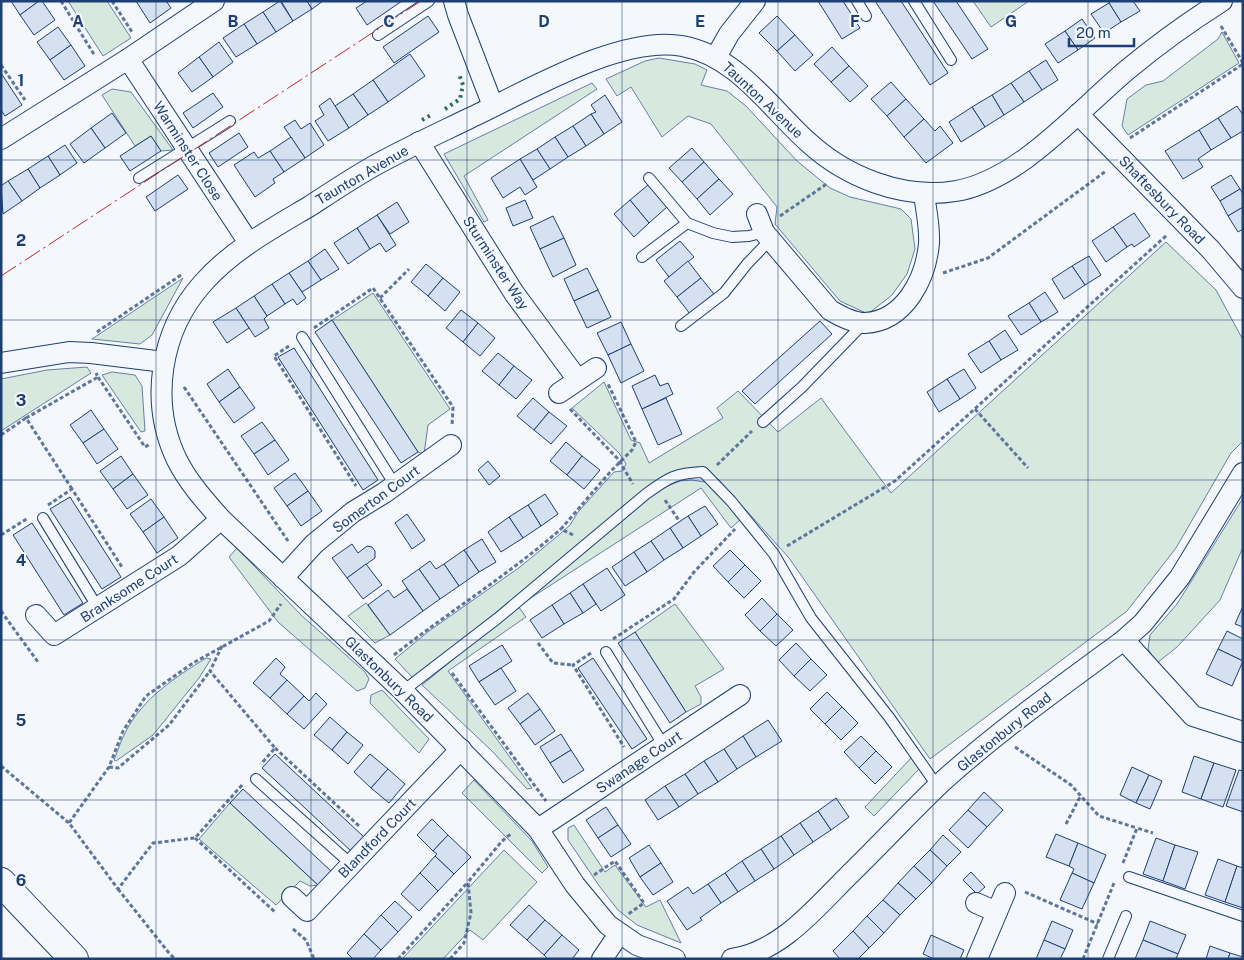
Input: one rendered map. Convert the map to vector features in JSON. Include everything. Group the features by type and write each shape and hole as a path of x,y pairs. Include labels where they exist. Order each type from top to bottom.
{"highway":[{"path":"1,882 74,959"}],"street":[{"path":"2,137 106,73 214,1"},
{"path":"454,1 493,106"},
{"path":"716,57 729,34 755,1"},
{"name":"Taunton Avenue","path":"163,368 171,338 185,306 199,288 225,262 249,243 371,168 493,106 586,63 634,48 661,44 684,46 716,57 732,67 806,141 824,156 878,184 899,190 924,194 957,191 985,183 1033,153 1125,72 1216,5"},
{"name":"Warminster Close","path":"135,54 187,149 249,243"},
{"name":"Shaftesbury Road","path":"1078,114 1211,250 1243,288"},
{"name":"Sturminster Way","path":"420,142 514,293 578,380"},
{"path":"764,228 830,310 843,318 864,323 880,320 897,311 914,292 922,275 929,244 929,228 924,194"},
{"path":"1,363 69,352 84,353 163,368"},
{"name":"Glastonbury Road","path":"163,368 160,386 163,415 168,434 178,463 200,495 221,519 403,691 533,824 577,886 614,930 637,945 675,959"},
{"path":"562,399 578,380 600,372"},
{"name":"Somerton Court","path":"288,583 301,559 314,544 354,512 451,445"},
{"name":"Glastonbury Road","path":"741,958 776,941 804,920 938,787 998,734 1124,640 1143,623 1180,577 1243,473"},
{"name":"Branksome Court","path":"36,615 54,635 179,556 221,519"},
{"path":"1124,640 1193,716 1243,732"},
{"name":"Swanage Court","path":"533,824 557,817 740,695"},
{"name":"Blandford Court","path":"292,897 307,911 461,749"},
{"path":"977,959 1005,893"},
{"path":"976,903 997,912"},
{"path":"602,959 614,930"}],"lane":[{"path":"378,35 429,1"},
{"path":"857,1 866,16"},
{"path":"914,1 951,60"},
{"path":"139,178 230,121"},
{"path":"649,178 687,223 713,233 732,237 749,236 764,228"},
{"path":"642,257 687,223"},
{"path":"681,326 724,293 746,264 764,228"},
{"path":"763,422 802,387 864,323"},
{"path":"302,337 395,484"},
{"path":"403,691 498,618 642,497 667,479 683,473 703,472 745,518 774,554 811,618 889,717 938,787"},
{"path":"39,514 98,608"},
{"path":"600,651 664,746"},
{"path":"256,774 351,864"},
{"path":"1129,878 1243,916"},
{"path":"1108,959 1126,916"}],"path":[{"path":"61,1 106,73"},
{"path":"112,1 135,54"},
{"path":"922,275 944,273 988,258 1118,154 1243,64 1216,5"},
{"path":"1,65 36,117"},
{"path":"764,228 826,186 841,165"},
{"path":"774,554 895,481 1182,220"},
{"path":"380,298 409,269"},
{"path":"168,434 145,447 98,378 84,353 85,340 185,273 199,288"},
{"path":"367,503 274,356 373,288 453,406 451,445"},
{"path":"163,368 183,386 301,559"},
{"path":"378,667 442,618 530,556 561,529 632,450 636,442 600,372"},
{"path":"1,435 26,418 98,378"},
{"path":"562,399 620,462 642,497"},
{"path":"975,409 1028,468"},
{"path":"26,418 134,585"},
{"path":"703,472 717,466 763,422"},
{"path":"656,487 680,522"},
{"path":"1,535 39,514 72,489"},
{"path":"610,640 674,599 694,572 745,518"},
{"path":"561,529 587,543"},
{"path":"69,823 108,767 123,731 146,696 193,663 269,621 288,583"},
{"path":"1,611 38,662"},
{"path":"538,643 553,664 573,665 600,651"},
{"path":"108,767 118,768 169,725 210,670 222,646"},
{"path":"443,660 557,817"},
{"path":"573,665 636,764"},
{"path":"210,670 275,748 375,840"},
{"path":"998,734 1018,750 1049,768 1071,785 1099,816 1153,833"},
{"path":"256,774 275,748"},
{"path":"1,766 69,823 118,889 168,953 175,959"},
{"path":"118,889 152,843 195,838 244,783"},
{"path":"1066,824 1081,795"},
{"path":"398,959 468,882 502,841 533,824"},
{"path":"1119,872 1137,828"},
{"path":"195,838 279,915"},
{"path":"577,886 615,861 644,903 614,930"},
{"path":"1083,959 1116,880"},
{"path":"450,959 464,943 471,913 468,882"},
{"path":"1005,893 1017,888 1098,924"},
{"path":"293,928 306,940 314,959"}],"shaded area":[{"path":"68,1 107,1 131,38 103,56"},
{"path":"973,1 1029,1 991,27"},
{"path":"1222,32 1239,63 1128,135 1122,126 1127,99 1146,85 1163,81 1218,39"},
{"path":"659,58 695,64 707,70 701,85 727,91 746,106 797,161 830,188 850,197 901,209 911,219 915,249 907,274 892,295 868,314 840,301 775,224 777,207 711,124 688,116 662,137 631,87 617,96 606,79 645,61"},
{"path":"592,83 597,89 464,176 488,220 484,222 444,154"},
{"path":"112,89 131,92 173,150 161,151 151,136 135,146 102,95"},
{"path":"1166,242 1216,290 1243,340 1243,441 1231,453 1176,548 1127,611 930,759 789,558 718,479 697,467 674,472 413,678 395,659 429,631 520,567 560,534 570,525 578,512 614,472 622,471 626,464 619,453 572,408 604,382 631,440 640,443 649,463 723,418 717,408 738,391 778,432 821,398 891,493"},
{"path":"183,278 152,335 140,344 92,339"},
{"path":"373,293 450,409 428,425 424,454 418,452 332,320"},
{"path":"87,367 91,373 1,431 1,379 47,370"},
{"path":"112,372 135,375 142,386 145,431 141,432 102,375"},
{"path":"692,480 711,483 742,518 731,528 701,488 520,605 587,547 660,489 680,481"},
{"path":"1243,498 1243,547 1220,600 1177,647 1157,663 1148,649 1150,635 1177,604"},
{"path":"237,548 301,615 365,672 369,679 365,688 357,691 278,622 229,557"},
{"path":"366,603 390,635 375,643 348,616"},
{"path":"675,604 724,669 695,686 701,697 701,704 686,712 635,632"},
{"path":"518,606 526,617 448,671 532,788 527,789 493,752 422,685"},
{"path":"206,658 211,659 199,678 153,735 116,761 114,760 126,731 141,708 161,689"},
{"path":"382,690 429,739 419,753 370,703 371,695"},
{"path":"913,756 920,768 874,816 865,807"},
{"path":"474,780 532,841 548,867 542,873 462,793"},
{"path":"230,803 318,885 310,886 300,881 276,905 199,839"},
{"path":"574,825 605,872 615,865 646,907 660,900 681,943 637,925 618,910 568,840 568,828"},
{"path":"504,850 537,882 483,940 470,930 443,959 402,959"}],"building":[{"path":"11,1 39,1 20,15"},
{"path":"39,1 42,1 55,20 34,35 20,15"},
{"path":"136,1 166,1 171,8 150,23"},
{"path":"280,1 293,21 276,32 263,12"},
{"path":"281,1 307,1 312,9 293,21"},
{"path":"307,1 323,1 312,9"},
{"path":"367,1 402,1 367,25 356,8"},
{"path":"818,1 843,1 860,28 842,39"},
{"path":"875,1 901,1 948,73 930,85"},
{"path":"933,1 956,1 988,49 972,59"},
{"path":"1111,1 1133,1 1140,11 1121,22 1109,3"},
{"path":"1109,3 1121,22 1104,33 1091,14"},
{"path":"263,12 276,32 257,44 244,24"},
{"path":"428,16 439,32 394,63 383,47"},
{"path":"777,16 795,35 777,51 759,33"},
{"path":"1082,19 1095,38 1078,50 1065,31"},
{"path":"244,24 257,44 236,57 223,38"},
{"path":"58,27 71,45 50,60 37,42"},
{"path":"1065,31 1078,50 1058,63 1045,44"},
{"path":"795,35 813,55 795,71 777,51"},
{"path":"219,42 233,62 213,77 199,57"},
{"path":"71,45 85,66 64,80 50,60"},
{"path":"832,47 849,66 831,82 814,64"},
{"path":"410,54 425,76 388,102 373,80"},
{"path":"199,57 213,77 192,92 178,73"},
{"path":"1046,60 1058,80 1042,90 1029,71"},
{"path":"849,66 868,86 850,102 831,82"},
{"path":"1029,71 1042,90 1024,102 1011,83"},
{"path":"1,73 22,105 5,116 1,110"},
{"path":"373,80 388,102 368,115 353,94"},
{"path":"891,82 906,99 887,116 871,99"},
{"path":"1011,83 1024,102 1004,115 992,95"},
{"path":"213,93 223,107 193,128 183,113"},
{"path":"353,94 368,115 349,128 335,106"},
{"path":"605,95 622,122 604,134 591,114 596,112 591,105"},
{"path":"992,95 1004,115 985,127 972,107"},
{"path":"330,98 349,128 328,141 315,121 324,115 319,106"},
{"path":"906,99 924,119 904,137 887,116"},
{"path":"1237,106 1243,115 1243,131 1231,138 1218,118"},
{"path":"972,107 985,127 961,142 949,122"},
{"path":"112,113 126,133 105,148 91,128"},
{"path":"591,114 604,134 586,146 573,126"},
{"path":"1218,118 1231,138 1211,150 1199,130"},
{"path":"924,119 935,131 940,126 953,143 926,163 904,137"},
{"path":"295,120 301,129 310,123 324,145 305,158 284,127"},
{"path":"573,126 586,146 568,157 555,137"},
{"path":"91,128 105,148 84,163 70,144"},
{"path":"1199,130 1211,150 1198,159 1203,167 1183,179 1165,151"},
{"path":"239,133 248,147 218,167 209,153"},
{"path":"151,136 161,151 130,171 120,156"},
{"path":"291,137 305,158 284,172 270,151"},
{"path":"555,137 568,157 550,169 537,149"},
{"path":"65,145 77,163 60,175 48,156"},
{"path":"692,148 704,162 682,182 669,168"},
{"path":"537,149 550,169 533,180 520,159"},
{"path":"270,151 284,172 273,179 275,183 255,197 234,165 254,152 258,158"},
{"path":"48,156 60,175 40,188 28,169"},
{"path":"520,159 537,187 525,195 520,187 503,198 491,178"},
{"path":"704,162 719,179 697,199 682,182"},
{"path":"28,169 40,188 22,201 8,181"},
{"path":"178,175 188,189 155,211 146,197"},
{"path":"1231,175 1240,189 1220,201 1211,187"},
{"path":"719,179 733,194 710,215 697,199"},
{"path":"8,181 22,201 3,214 1,186"},
{"path":"648,185 667,207 649,223 630,200"},
{"path":"1240,189 1243,194 1243,207 1228,216 1220,201"},
{"path":"525,200 533,218 513,226 506,208"},
{"path":"630,200 649,223 634,237 614,214"},
{"path":"397,202 409,222 390,234 377,215"},
{"path":"1243,207 1243,229 1238,232 1228,216"},
{"path":"1134,213 1150,236 1134,247 1132,244 1127,247 1113,227"},
{"path":"377,215 396,245 386,252 380,243 370,249 357,228"},
{"path":"553,216 564,238 540,249 530,227"},
{"path":"1113,227 1127,247 1106,262 1092,241"},
{"path":"357,228 370,249 348,264 334,243"},
{"path":"564,238 576,265 553,277 540,249"},
{"path":"680,241 694,257 669,277 656,260"},
{"path":"325,249 339,269 321,280 308,261"},
{"path":"1089,256 1101,275 1085,285 1072,266"},
{"path":"308,261 321,280 302,292 289,273"},
{"path":"688,261 701,278 677,297 664,281"},
{"path":"426,264 443,278 428,296 411,282"},
{"path":"1072,266 1085,285 1064,299 1052,279"},
{"path":"587,268 598,290 574,301 564,279"},
{"path":"289,273 306,298 297,305 293,299 285,304 272,284"},
{"path":"443,278 460,292 445,311 428,296"},
{"path":"701,278 714,294 690,314 677,297"},
{"path":"272,284 285,304 267,316 254,296"},
{"path":"598,290 611,317 587,328 574,301"},
{"path":"1045,292 1058,312 1041,322 1029,303"},
{"path":"254,296 267,316 264,319 269,328 255,337 236,308"},
{"path":"1029,303 1041,322 1021,335 1008,316"},
{"path":"236,308 249,328 227,343 213,322"},
{"path":"461,310 478,323 463,342 446,328"},
{"path":"332,320 418,452 401,463 315,332"},
{"path":"820,321 832,334 755,404 742,391"},
{"path":"621,322 631,344 608,355 597,333"},
{"path":"478,323 495,338 480,356 463,342"},
{"path":"1005,330 1018,350 1001,360 989,341"},
{"path":"989,341 1001,360 981,373 968,354"},
{"path":"631,344 644,371 621,383 608,355"},
{"path":"294,348 378,480 363,490 278,357"},
{"path":"498,353 514,366 499,385 482,371"},
{"path":"514,366 532,380 516,399 499,385"},
{"path":"228,369 240,387 219,402 207,384"},
{"path":"964,369 976,388 960,399 947,379"},
{"path":"655,375 660,386 668,383 673,394 642,409 632,386"},
{"path":"947,379 960,399 939,412 927,392"},
{"path":"240,387 255,408 234,423 219,402"},
{"path":"533,398 549,412 534,430 517,416"},
{"path":"666,398 682,434 658,445 642,409"},
{"path":"91,410 104,429 83,443 70,425"},
{"path":"549,412 567,426 551,444 534,430"},
{"path":"262,422 275,440 254,454 241,436"},
{"path":"104,429 118,449 97,464 83,443"},
{"path":"275,440 289,460 268,475 254,454"},
{"path":"566,442 582,456 567,475 550,461"},
{"path":"121,456 133,474 113,489 100,471"},
{"path":"582,456 600,470 584,489 567,475"},
{"path":"488,461 500,476 489,485 478,470"},
{"path":"295,473 308,491 287,506 274,488"},
{"path":"133,474 148,495 127,509 113,489"},
{"path":"308,491 322,511 301,526 287,506"},
{"path":"545,494 558,514 541,526 528,505"},
{"path":"70,497 121,577 102,589 50,509"},
{"path":"151,499 164,517 143,532 130,514"},
{"path":"528,505 541,526 523,538 509,517"},
{"path":"705,506 718,524 701,536 688,516"},
{"path":"407,514 425,540 412,549 395,523"},
{"path":"688,516 701,536 683,548 670,528"},
{"path":"164,517 178,538 157,553 143,532"},
{"path":"509,517 523,538 501,552 488,532"},
{"path":"32,523 83,603 64,615 13,535"},
{"path":"670,528 683,548 664,560 651,541"},
{"path":"482,539 496,562 479,572 464,550"},
{"path":"651,541 664,560 647,572 634,552"},
{"path":"352,544 358,553 367,546 372,547 375,551 375,558 347,578 332,558"},
{"path":"464,550 479,572 459,586 444,564"},
{"path":"730,550 745,565 728,582 713,566"},
{"path":"634,552 647,572 625,586 612,567"},
{"path":"430,561 436,569 444,564 459,586 440,599 419,569"},
{"path":"366,564 382,585 363,599 347,578"},
{"path":"745,565 761,581 744,598 728,582"},
{"path":"607,568 625,595 601,611 583,584"},
{"path":"419,569 440,599 423,611 402,581"},
{"path":"583,584 596,604 583,613 570,593"},
{"path":"407,589 423,611 390,635 368,605 388,590 394,598"},
{"path":"570,593 583,613 564,624 552,605"},
{"path":"762,598 777,614 760,631 745,615"},
{"path":"552,605 564,624 542,638 530,620"},
{"path":"1243,606 1243,627 1235,624"},
{"path":"777,614 793,630 776,646 760,631"},
{"path":"1227,631 1243,639 1243,661 1218,649"},
{"path":"635,632 686,712 670,723 618,643"},
{"path":"796,643 811,659 794,676 779,660"},
{"path":"502,645 512,661 479,682 469,666"},
{"path":"1218,649 1243,661 1232,686 1206,674"},
{"path":"276,658 285,667 280,674 287,680 270,698 253,683"},
{"path":"593,658 647,739 632,749 578,668"},
{"path":"811,659 827,675 810,691 794,676"},
{"path":"501,668 516,691 495,705 479,682"},
{"path":"287,680 304,696 287,714 270,698"},
{"path":"827,692 842,707 825,724 810,709"},
{"path":"316,693 327,704 304,729 287,714 304,696 309,701"},
{"path":"528,693 540,709 520,724 508,708"},
{"path":"842,707 858,723 841,740 825,724"},
{"path":"540,709 555,731 535,745 520,724"},
{"path":"330,717 347,732 332,750 314,735"},
{"path":"768,720 782,741 756,757 743,736"},
{"path":"347,732 363,745 348,764 332,750"},
{"path":"561,734 571,750 550,763 540,747"},
{"path":"743,736 756,757 737,769 724,749"},
{"path":"861,736 876,751 859,768 844,752"},
{"path":"724,749 737,769 718,782 704,761"},
{"path":"571,750 584,770 563,783 550,763"},
{"path":"876,751 892,767 875,784 859,768"},
{"path":"275,754 364,837 351,851 262,768"},
{"path":"370,754 388,769 371,788 354,772"},
{"path":"1194,756 1214,763 1201,799 1182,792"},
{"path":"704,761 718,782 698,794 685,774"},
{"path":"1214,763 1236,770 1223,807 1201,799"},
{"path":"1132,767 1149,775 1136,803 1120,795"},
{"path":"388,769 405,784 389,803 371,788"},
{"path":"1239,770 1243,771 1243,812 1226,806"},
{"path":"685,774 698,794 679,807 665,786"},
{"path":"1149,775 1162,781 1150,809 1136,803"},
{"path":"665,786 679,807 658,820 645,800"},
{"path":"243,789 331,871 318,885 230,803"},
{"path":"984,792 1003,810 987,827 968,810"},
{"path":"836,798 849,817 831,830 818,811"},
{"path":"606,807 618,825 598,838 586,820"},
{"path":"968,810 987,827 968,848 949,830"},
{"path":"818,811 831,830 813,842 800,823"},
{"path":"432,819 448,835 433,851 417,835"},
{"path":"800,823 813,842 794,855 781,836"},
{"path":"618,825 631,844 611,857 598,838"},
{"path":"1056,834 1078,843 1069,866 1046,857"},
{"path":"448,835 471,857 454,874 435,856 437,854 433,851"},
{"path":"943,835 961,852 947,866 930,850"},
{"path":"781,836 794,855 774,869 761,849"},
{"path":"1156,838 1175,845 1163,881 1143,874"},
{"path":"1078,843 1106,855 1094,883 1072,873 1074,869 1069,866"},
{"path":"649,845 661,863 640,877 629,858"},
{"path":"1175,845 1198,852 1185,889 1163,881"},
{"path":"761,849 774,869 755,881 742,861"},
{"path":"930,850 947,866 932,883 914,866"},
{"path":"435,856 454,874 438,891 420,873"},
{"path":"1218,859 1237,866 1225,902 1205,895"},
{"path":"742,861 755,881 738,892 725,873"},
{"path":"661,863 673,882 653,895 640,877"},
{"path":"914,866 932,883 916,899 898,883"},
{"path":"1237,866 1243,868 1243,908 1225,902"},
{"path":"971,872 985,887 977,894 963,880"},
{"path":"420,873 438,891 419,911 401,894"},
{"path":"725,873 738,892 721,903 708,884"},
{"path":"1072,873 1094,883 1082,909 1060,900"},
{"path":"898,883 916,899 900,915 883,900"},
{"path":"708,884 721,903 687,930 667,901 688,887 693,894"},
{"path":"883,900 900,915 884,933 867,916"},
{"path":"395,901 412,917 398,932 381,915"},
{"path":"529,905 545,920 527,940 510,925"},
{"path":"381,915 398,932 381,950 364,934"},
{"path":"867,916 884,933 869,948 853,931"},
{"path":"545,920 562,935 544,955 527,940"},
{"path":"1052,921 1073,930 1065,949 1044,940"},
{"path":"1150,921 1186,935 1178,954 1143,940"},
{"path":"853,931 869,948 858,959 840,959 833,951"},
{"path":"364,934 381,950 373,959 353,959 347,953"},
{"path":"562,935 579,950 572,959 548,959 544,955"},
{"path":"931,935 964,950 960,959 934,959 923,954"},
{"path":"1044,940 1065,949 1060,959 1036,959"},
{"path":"1143,940 1178,954 1176,959 1135,959"},
{"path":"1210,946 1230,953 1228,959 1206,959"},
{"path":"1230,953 1243,957 1243,959 1228,959"}],"hedge":[{"path":"445,109 460,99 463,85 459,74"},
{"path":"422,120 431,115"}],"power":[{"path":"1,276 421,1"}]}
